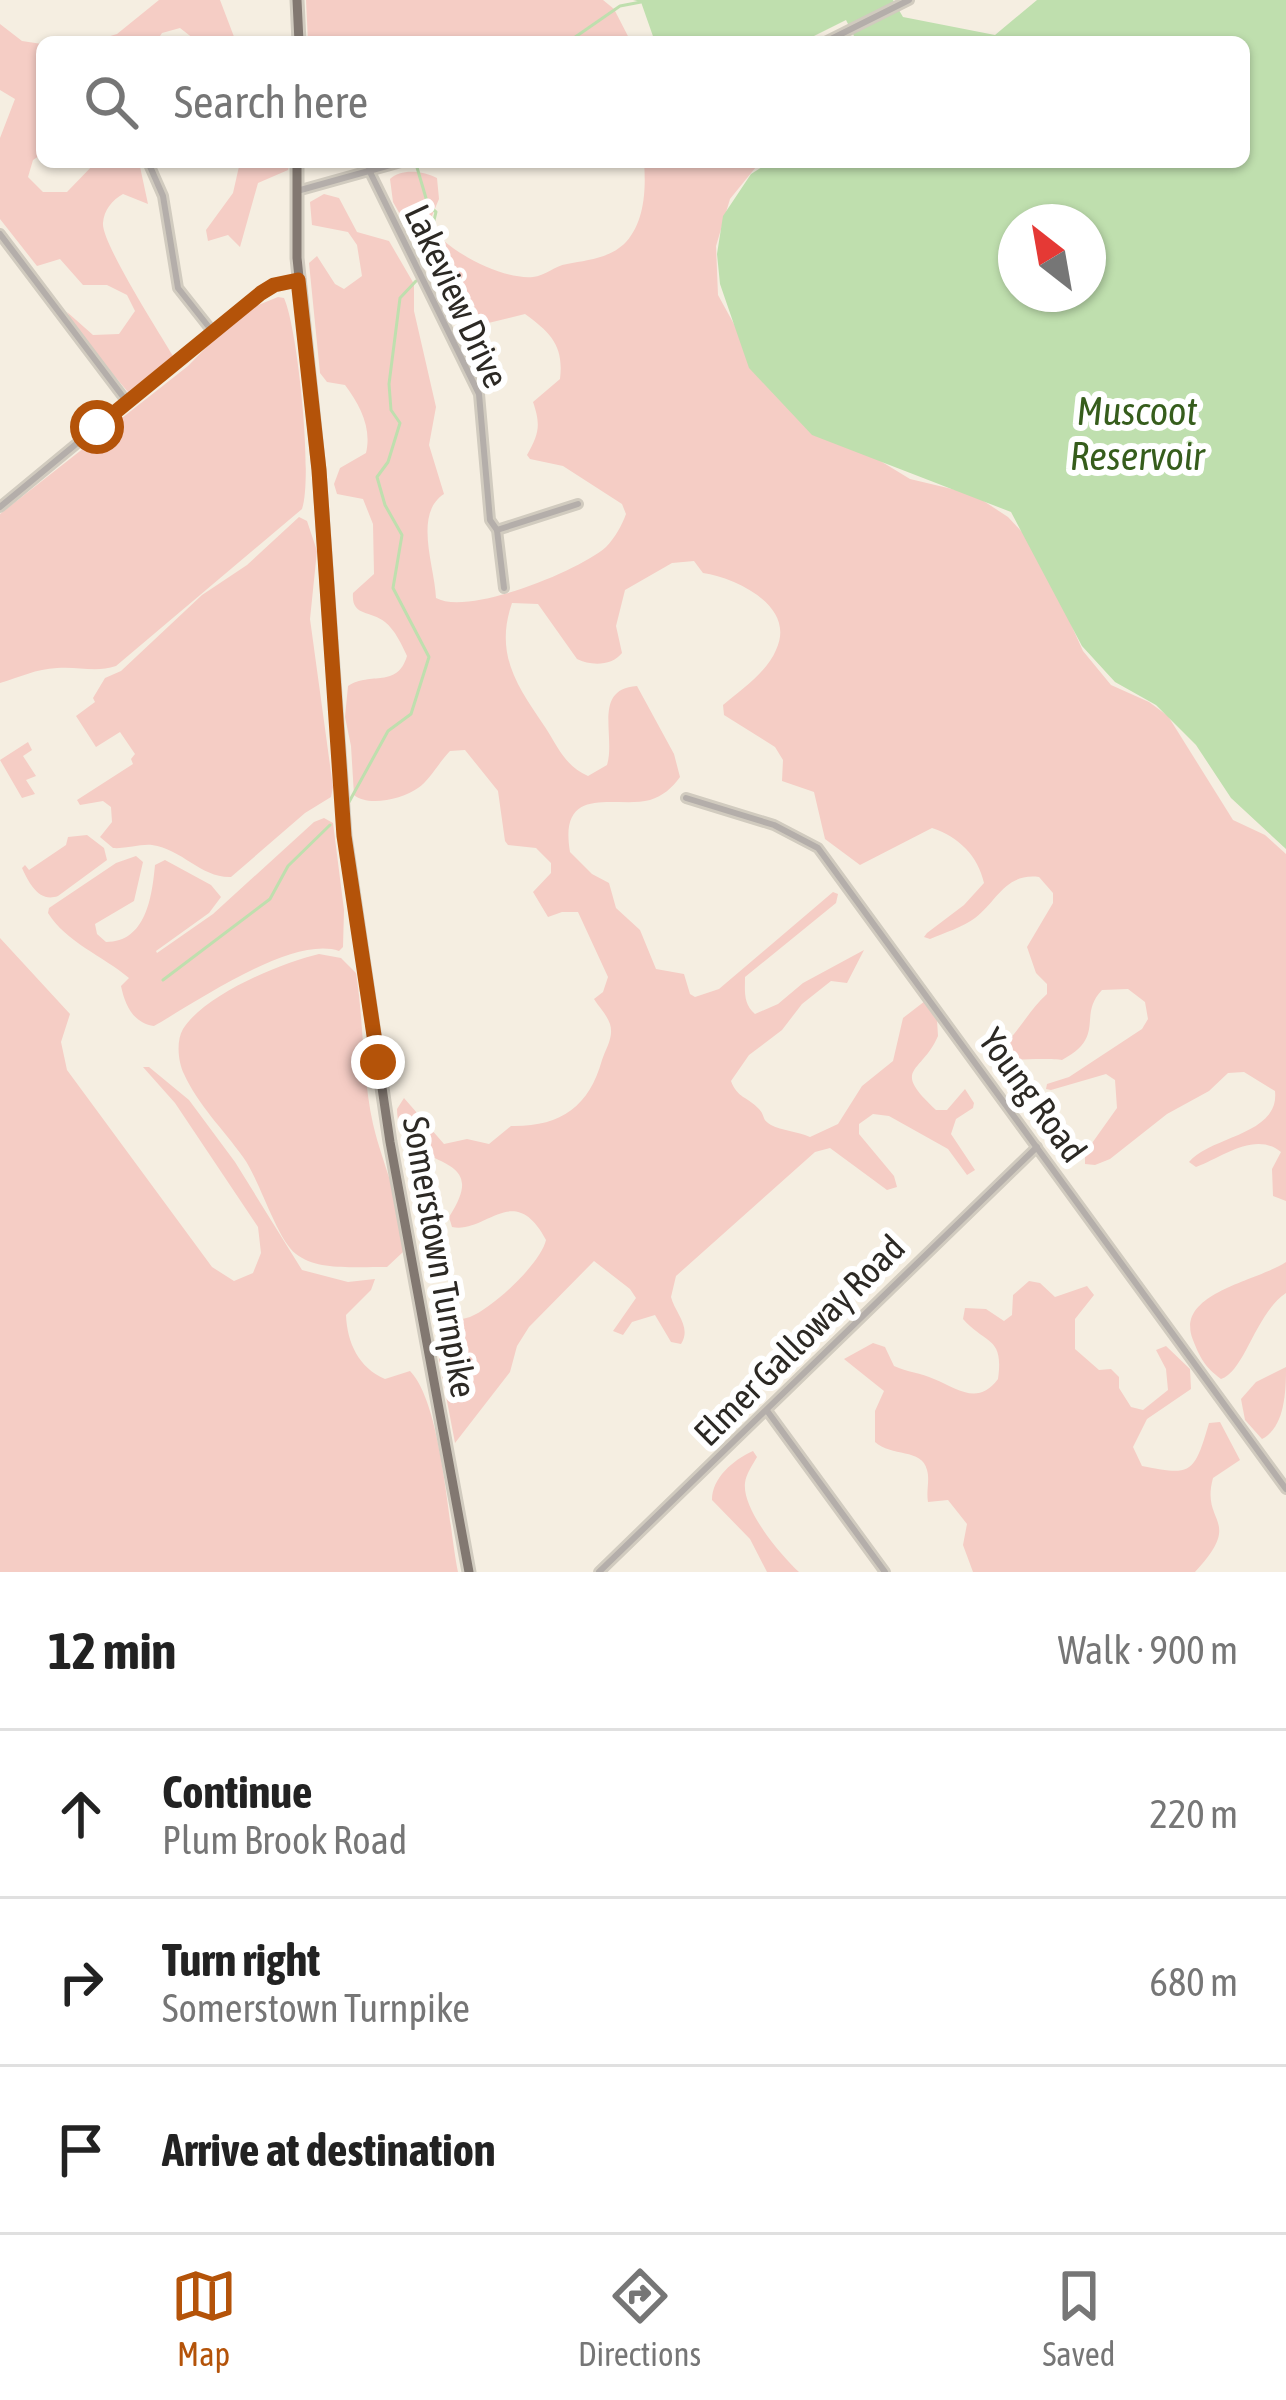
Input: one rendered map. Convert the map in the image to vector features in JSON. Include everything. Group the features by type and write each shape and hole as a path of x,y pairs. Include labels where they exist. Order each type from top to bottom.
{"main road":[{"path":"297,0 299,36"},
{"name":"Somerstown Turnpike","path":"297,168 298,280 320,488 344,836 390,1142 470,1572"}],"street":[{"path":"838,36 910,0"},
{"path":"151,168 163,196 178,288 212,332"},
{"path":"297,190 377,168"},
{"name":"Lakeview Drive","path":"369,170 479,394 490,520 497,530 504,588"},
{"path":"0,234 128,402"},
{"path":"0,507 212,332 274,285 298,280"},
{"path":"497,530 578,504"},
{"name":"Young Road","path":"686,798 774,825 818,848 1286,1490"},
{"name":"Elmer Galloway Road","path":"598,1572 1037,1147"},
{"path":"768,1412 885,1572"}],"shaded area":[{"path":"159,0 220,0 234,36 190,36 180,28 160,36 110,36"},
{"path":"306,0 603,0 614,9 628,36 308,36"},
{"path":"0,24 22,41 36,43 36,158 28,177 43,192 67,192 90,168 140,168 148,204 123,194 109,206 103,223 121,268 173,356 128,392 79,334 67,312 93,335 119,334 135,311 127,295 107,285 83,285 60,259 37,266 0,219 0,138 15,99 0,90"},
{"path":"239,168 288,168 258,183 240,247 228,235 208,241 206,230 233,193"},
{"path":"644,168 755,168 730,199 716,246 718,295 740,335 864,451 910,479 973,494 1008,517 1036,547 1083,651 1111,685 1168,716 1233,820 1265,835 1286,854 1286,1201 1273,1196 1272,1169 1281,1152 1271,1146 1239,1148 1196,1167 1189,1162 1256,1126 1274,1106 1275,1091 1244,1072 1228,1073 1110,1159 1085,1164 1085,1153 1117,1108 1115,1080 1106,1074 1051,1090 1046,1089 1047,1084 1069,1077 1142,1029 1148,1019 1145,1002 1128,989 1102,990 1095,999 1088,1034 1076,1051 1062,1060 1006,1061 1003,1046 1047,994 1047,984 1036,973 1027,947 1053,903 1053,893 1039,877 1018,879 975,918 930,939 924,937 984,883 966,849 932,828 860,865 825,839 814,792 782,781 783,760 775,747 724,715 723,705 760,673 776,650 778,620 760,597 703,573 694,561 672,563 625,590 616,626 622,653 601,664 577,659 538,604 512,603 506,639 512,670 573,767 588,776 607,765 610,705 623,689 637,686 674,754 680,777 663,794 650,800 581,807 569,830 570,852 609,883 616,908 640,930 656,969 684,974 695,997 719,989 833,892 838,894 836,903 745,977 748,1006 755,1014 778,1004 803,983 864,950 847,983 831,981 749,1055 731,1081 736,1091 780,1129 810,1137 838,1124 862,1086 893,1061 903,1018 925,1001 937,1020 938,1036 912,1078 936,1110 947,1110 965,1089 973,1108 956,1119 951,1134 975,1170 967,1175 948,1149 889,1116 873,1114 859,1124 859,1134 894,1176 897,1187 887,1190 830,1148 815,1152 676,1276 671,1297 684,1326 681,1344 671,1342 655,1315 632,1322 623,1335 613,1331 636,1298 594,1261 529,1327 517,1346 510,1372 455,1443 439,1359 441,1326 480,1312 503,1295 526,1272 546,1240 534,1223 511,1211 477,1224 452,1227 449,1217 461,1194 461,1179 454,1169 412,1144 401,1130 397,1109 404,1098 444,1144 467,1139 489,1144 511,1126 544,1123 570,1111 589,1090 610,1038 609,1021 594,999 603,992 608,977 578,912 548,917 533,892 551,873 551,863 536,848 508,845 498,791 465,750 450,751 412,792 376,801 354,795 345,717 348,686 390,676 407,656 389,625 358,610 353,601 353,593 374,574 373,524 363,499 337,494 334,484 340,468 366,453 366,426 345,385 327,382 320,373 309,263 317,256 335,284 344,289 362,276 357,245 348,232 312,225 310,202 324,194 339,198 357,232 389,241 414,284 414,311 436,407 429,445 444,494 430,514 428,542 436,598 451,602 497,596 573,568 606,547 626,514 622,504 563,466 527,455 538,429 533,402 560,379 554,341 525,314 480,325 459,318 393,202 390,179 413,172 437,178 439,199 428,225 461,253 520,277 542,275 620,247 641,214"},
{"path":"284,298 289,315 299,370 306,467 302,509 116,666 49,669 0,683 0,514 188,366 241,312"},
{"path":"299,517 307,521 317,551 310,619 331,797 305,813 231,877 210,873 163,848 113,848 100,837 112,822 111,807 103,801 80,805 77,800 133,764 135,754 120,732 96,747 76,716 95,702 105,678 121,671 202,595 247,565"},
{"path":"28,742 32,750 23,756 36,776 26,780 35,794 22,798 0,760"},
{"path":"324,818 333,823 344,910 343,947 296,953 271,962 154,1026 135,1017 128,1006 121,986 129,978 75,941 48,913 116,863 136,856 143,862 134,901 95,924 106,942 119,940 144,916 155,865 165,860 211,885 221,897 209,913 157,953 213,914"},
{"path":"87,835 104,848 107,860 58,896 45,897 36,890 22,868 25,865 29,870 66,845 68,837"},
{"path":"0,938 70,1014 61,1042 67,1070 212,1267 234,1281 253,1273 261,1253 258,1227 175,1103 143,1067 189,1100 235,1162 302,1270 348,1282 375,1279 371,1290 346,1315 349,1335 361,1361 376,1374 385,1379 410,1371 421,1387 437,1436 458,1572 0,1572"},
{"path":"319,954 341,958 356,973 369,1105 402,1235 403,1252 387,1267 328,1266 296,1254 249,1167 196,1096 180,1064 183,1029 208,1004 265,972"},
{"path":"1286,1262 1286,1293 1266,1314 1237,1365 1221,1379 1204,1362 1193,1340 1190,1324 1195,1311 1221,1291"},
{"path":"1029,1281 1040,1283 1055,1297 1087,1286 1094,1295 1075,1319 1075,1349 1099,1370 1111,1369 1119,1377 1119,1388 1131,1407 1143,1410 1168,1390 1166,1369 1156,1350 1166,1346 1190,1369 1191,1389 1147,1419 1133,1447 1142,1466 1181,1470 1194,1462 1209,1423 1220,1422 1240,1460 1213,1478 1212,1505 1219,1531 1210,1554 1195,1572 973,1572 963,1545 967,1524 948,1500 928,1502 924,1463 875,1442 875,1411 884,1391 844,1359 873,1343 885,1347 894,1366 967,1393 983,1392 998,1379 998,1355 963,1319 965,1308 986,1309 1004,1321 1012,1315 1013,1295"},
{"path":"1286,1367 1280,1417 1262,1439 1245,1420 1241,1399 1256,1382"},
{"path":"753,1451 757,1457 745,1483 750,1506 799,1572 767,1572 750,1539 712,1500 725,1471"}],"water":[{"name":"Muscoot Reservoir","path":"633,0 893,0 903,17 995,35 1037,0 1286,0 1286,849 1231,798 1196,745 1156,705 1115,682 1082,646 1011,512 812,435 749,368 720,284 717,254 723,216 751,174 760,168 1250,168 1250,36 854,36 846,20 814,36 653,36 641,2"}],"waterway":[{"path":"577,36 620,6 641,2"},
{"path":"417,168 428,205 436,212 431,233 439,243 428,268"},
{"path":"349,802 388,731 411,714 429,657 393,588 402,535 385,505 377,477 388,462 400,423 391,410 389,384 400,298 416,281"},
{"path":"163,980 270,899 288,866 330,825"}],"route":[{"path":"97,427 261,293 298,280 319,470 344,836 378,1062"}]}
